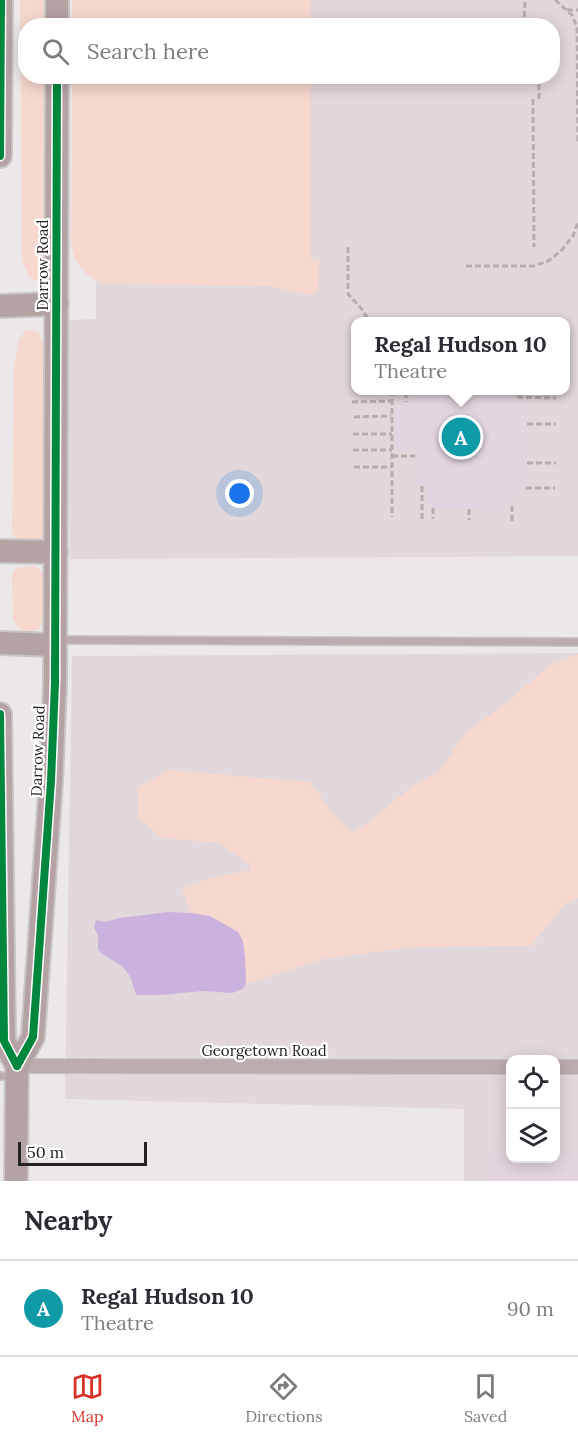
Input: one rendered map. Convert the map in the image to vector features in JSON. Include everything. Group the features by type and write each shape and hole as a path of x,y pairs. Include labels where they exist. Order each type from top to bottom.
{"main road":[{"path":"0,156 1,0"},
{"path":"57,0 57,18"},
{"name":"Darrow Road","path":"12,1073 33,1037 51,781 56,552 57,84"},
{"path":"0,306 57,304"},
{"path":"0,551 56,552"},
{"path":"0,643 55,643"},
{"name":"Darrow Road","path":"0,714 4,1041 12,1073 16,1181"}],"street":[{"name":"Georgetown Road","path":"12,1073 506,1067"},
{"path":"560,1067 578,1067"}],"lane":[{"path":"55,643 578,642"}],"path":[{"path":"524,18 525,0"},
{"path":"555,0 572,15 577,27 578,143"},
{"path":"567,10 578,10"},
{"path":"539,84 539,99"},
{"path":"533,99 534,247"},
{"path":"466,266 534,266 549,261 573,236 578,222"},
{"path":"348,247 348,294 367,317"},
{"path":"392,395 392,517"},
{"path":"406,395 406,402"},
{"path":"517,397 556,398"},
{"path":"352,402 392,401"},
{"path":"354,417 392,416"},
{"path":"527,424 556,424"},
{"path":"353,434 392,434"},
{"path":"353,450 392,450"},
{"path":"406,450 406,456"},
{"path":"392,456 415,456"},
{"path":"527,463 556,463"},
{"path":"354,467 392,467"},
{"path":"422,484 422,519"},
{"path":"526,488 555,488"},
{"path":"512,505 512,520"},
{"path":"433,508 433,519"},
{"path":"469,508 469,520"}],"shaded area":[{"path":"20,0 47,0 47,18 20,18"},
{"path":"72,0 311,0 311,18 72,18"},
{"path":"96,0 578,0 578,556 70,559 66,320 96,319 96,84 560,84 560,18 96,18"},
{"path":"21,84 47,84 42,281 31,278 22,259"},
{"path":"72,84 311,84 311,259 319,259 319,287 314,295 268,286 105,284 85,273 74,257 71,242"},
{"path":"26,330 38,332 47,362 46,535 41,541 25,543 12,534 14,366 19,339"},
{"path":"35,566 44,574 43,620 39,629 26,634 18,628 13,619 12,576 16,568"},
{"path":"578,653 578,1181 464,1181 464,1109 65,1099 72,656"},
{"path":"578,654 578,898 564,905 531,946 412,947 323,959 246,984 246,973 210,916 191,913 182,889 208,879 249,870 250,865 219,843 163,838 138,818 138,787 169,770 310,782 334,815 352,832 369,822 412,786 440,771 464,734 510,700 548,666"},
{"path":"168,912 210,916 238,932 243,941 245,957 246,984 243,989 232,993 203,991 137,995 124,968 98,950 98,935 94,928 96,920 105,922"}],"building":[{"path":"414,395 517,395 517,401 528,401 526,490 515,490 515,505 505,505 505,509 428,508 428,484 416,484 415,450 396,451 395,402 414,402"},
{"path":"506,1151 506,1163 560,1163 560,1151 578,1151 578,1181 487,1181 486,1152"}],"cycle path":[{"path":"0,156 1,0"},
{"path":"17,1066 33,1037 51,781 55,683 57,84"},
{"path":"0,714 4,1041 17,1066"}],"place":[{"name":"Regal Hudson 10","path":"461,437"}]}
